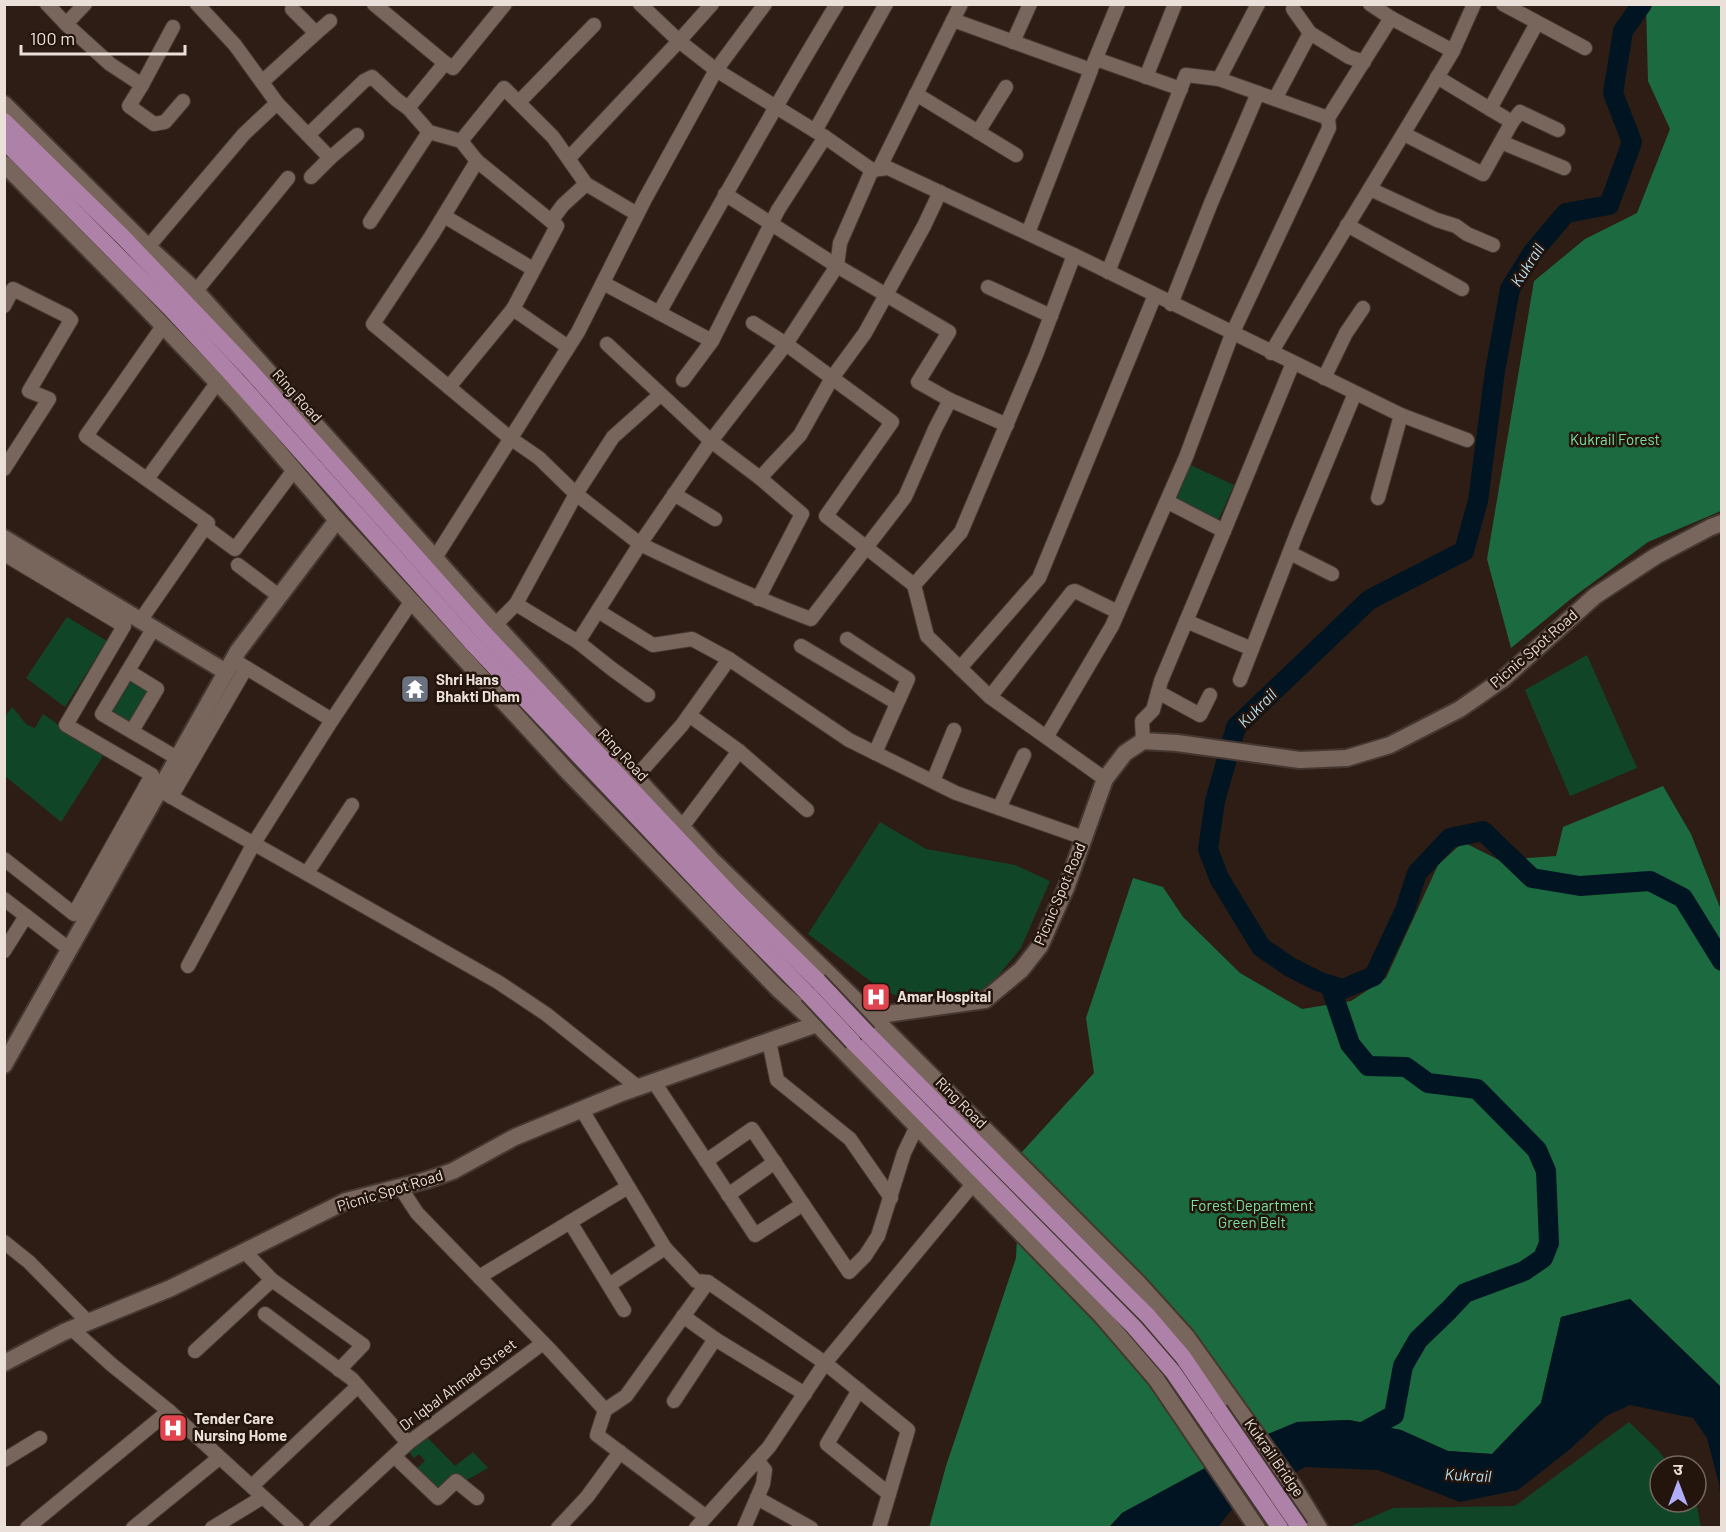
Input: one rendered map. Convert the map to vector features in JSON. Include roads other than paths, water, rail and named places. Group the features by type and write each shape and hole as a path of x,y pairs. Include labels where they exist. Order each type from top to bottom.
{"highway":[{"name":"Ring Road","path":"4,121 123,237 248,368 484,633 734,898 813,989 853,1042 1134,1327 1173,1372 1218,1409"},
{"name":"Ring Road","path":"4,141 194,333 471,642 720,904 813,989"},
{"path":"1218,1409 1280,1527"},
{"name":"Kukrail Bridge","path":"1218,1409 1300,1527"}],"street":[{"path":"47,4 110,64 142,85"},
{"path":"66,24 85,4"},
{"path":"196,4 235,45 278,103 330,158"},
{"path":"374,4 453,68 505,4"},
{"path":"640,4 678,41 716,70 875,169 888,168 1074,255 1401,415 1467,440"},
{"path":"569,158 712,4"},
{"path":"435,558 578,332 637,214 716,70 765,4"},
{"path":"659,313 775,106 837,4"},
{"path":"682,380 712,341 886,4"},
{"path":"579,642 674,494 711,441 786,344 837,266 840,243 875,169 961,4"},
{"path":"1013,42 1030,4"},
{"path":"1028,233 1118,4"},
{"path":"1146,77 1175,4"},
{"path":"1220,79 1258,4"},
{"path":"1370,4 1391,18 1453,51"},
{"path":"1271,353 1453,51 1474,4"},
{"path":"1503,4 1585,48"},
{"path":"1291,6 1310,33 1349,57 1364,62"},
{"path":"292,9 316,33"},
{"path":"1047,736 1112,626 1168,502 1232,334 1329,128 1328,118 1391,18"},
{"path":"953,20 1013,42 1093,65 1146,77 1181,89"},
{"path":"262,82 330,21"},
{"path":"1490,109 1537,23"},
{"path":"519,102 594,25"},
{"path":"173,27 129,106 154,124 165,122 183,101"},
{"path":"1275,99 1310,33"},
{"path":"408,108 445,63"},
{"path":"1108,272 1186,75 1220,79 1328,118"},
{"path":"308,135 372,76 408,108 429,132 461,141 477,162 557,226 513,309 449,387"},
{"path":"1437,77 1512,122"},
{"path":"978,132 1006,87"},
{"path":"461,141 504,88 553,137 586,184 637,214"},
{"path":"1171,304 1258,93"},
{"path":"916,94 1016,155"},
{"path":"148,247 244,134 278,103"},
{"path":"4,104 148,247 196,291 495,625 726,874 813,989 817,1024 1101,1315 1156,1379 1254,1522"},
{"path":"1404,134 1483,174 1520,112 1558,130"},
{"path":"370,222 429,132"},
{"path":"310,177 357,135"},
{"path":"1501,142 1564,168"},
{"path":"477,162 373,324 510,438 539,458 576,494 640,544 758,599 811,619 905,497 950,400"},
{"path":"5,166 218,383 411,602 569,773 770,981 813,989 871,1016 1139,1284 1186,1336 1218,1409"},
{"path":"196,291 288,178"},
{"path":"551,221 563,205 586,184"},
{"path":"1370,189 1437,220 1456,226 1467,234 1493,245"},
{"path":"760,478 800,435 832,378 865,333 924,226 939,192"},
{"path":"725,194 837,266 949,332 918,382 950,400 1007,425"},
{"path":"444,216 533,269"},
{"path":"1347,225 1462,289"},
{"path":"914,585 961,532 1007,425 1074,255"},
{"path":"603,283 712,341"},
{"path":"988,287 1051,316"},
{"path":"4,306 13,289 71,320 29,391 49,399 4,469"},
{"path":"960,669 1039,578 1155,295"},
{"path":"1324,378 1346,333 1363,308"},
{"path":"513,309 568,347"},
{"path":"753,323 786,344 892,422 826,516 914,585 927,636 960,669 990,697 1105,779"},
{"path":"163,326 86,436 208,524 147,625 128,671 102,714 177,758"},
{"path":"607,344 711,441 760,478 802,514 758,599"},
{"path":"1143,741 1142,721 1153,710 1161,681 1293,363"},
{"path":"147,479 218,383"},
{"path":"1240,680 1355,393"},
{"path":"495,625 516,604 576,494 613,437 660,395"},
{"path":"1378,498 1401,415"},
{"path":"205,527 235,549 294,470"},
{"path":"674,494 715,519"},
{"path":"1168,502 1224,531"},
{"path":"165,794 177,758 279,596 337,520"},
{"name":"Picnic Spot Road","path":"4,1363 80,1325 171,1288 346,1201 453,1171 515,1137 646,1085 817,1024 985,1000 1021,970 1040,946 1066,888 1105,779 1125,753 1143,741 1177,743 1300,760 1347,758 1390,745 1460,709 1503,679 1595,596 1656,556 1722,523"},
{"path":"4,538 147,625 235,667 332,720"},
{"path":"1290,553 1332,574"},
{"path":"4,554 124,626 66,725 152,775 74,914 4,859"},
{"path":"238,564 279,596"},
{"path":"990,697 1072,592 1075,591 1118,612"},
{"path":"188,966 254,843 411,602"},
{"path":"516,604 579,642 648,694"},
{"path":"598,611 652,645 692,639 729,659 849,740 956,792 1084,838"},
{"path":"1186,621 1252,649"},
{"path":"847,639 908,679 875,753"},
{"path":"801,646 897,703"},
{"path":"636,777 689,715 729,659"},
{"path":"4,1065 69,949 165,794 235,667"},
{"path":"128,671 157,689 132,731"},
{"path":"1158,692 1200,715 1210,695"},
{"path":"689,715 740,751 807,810"},
{"path":"933,782 954,730"},
{"path":"682,827 740,751"},
{"path":"999,808 1024,755"},
{"path":"165,794 498,982 646,1085 706,1161 755,1236 803,1204"},
{"path":"307,873 352,805"},
{"path":"4,899 69,949"},
{"path":"4,951 27,916"},
{"path":"769,1041 777,1080 850,1139 891,1198"},
{"path":"582,1110 664,1248 696,1281 708,1282 825,1364 908,1430 879,1527"},
{"path":"706,1161 752,1129 849,1272 865,1256 878,1236 904,1153 917,1126"},
{"path":"728,1195 775,1162"},
{"path":"708,1282 626,1396 605,1410 597,1435 620,1452 700,1522 769,1447 825,1364 973,1184"},
{"path":"400,1187 417,1213 605,1410"},
{"path":"479,1277 628,1187"},
{"path":"570,1222 624,1310"},
{"path":"4,1242 29,1262 112,1365 170,1411 297,1527"},
{"path":"609,1285 664,1248"},
{"path":"244,1251 272,1280 363,1345 339,1370"},
{"path":"195,1351 272,1280"},
{"path":"265,1314 357,1386 408,1443"},
{"path":"683,1316 715,1340 805,1394"},
{"path":"674,1401 715,1340"},
{"name":"Dr Iqbal Ahmad Street","path":"316,1527 408,1443 543,1343"},
{"path":"252,1486 357,1386"},
{"path":"859,1390 827,1444 889,1494"},
{"name":"Kukrail Bridge","path":"1218,1409 1294,1487 1319,1527"},
{"path":"27,1527 170,1411"},
{"path":"4,1460 40,1438"},
{"path":"558,1527 587,1497 620,1452"},
{"path":"394,1455 438,1498 456,1481 477,1498"},
{"path":"133,1527 219,1458"},
{"path":"744,1527 763,1484 765,1470 757,1460"},
{"path":"212,1527 263,1497"},
{"path":"757,1498 811,1527"},
{"path":"1274,1527 1304,1504"}],"water":[{"path":"1630,1299 1721,1387 1721,1501 1707,1438 1693,1418 1630,1405 1606,1416 1569,1450 1518,1490 1460,1502 1378,1470 1305,1467 1234,1507 1218,1527 1109,1528 1122,1513 1268,1434 1297,1422 1349,1420 1401,1430 1448,1451 1492,1454 1541,1403 1561,1317"}],"waterway":[{"name":"Kukrail","path":"1642,4 1623,31 1613,93 1632,142 1609,205 1566,213 1533,252 1510,289 1495,371 1478,501 1464,551 1369,600 1236,727 1215,801 1208,849 1219,878 1261,947 1290,967 1320,982 1343,989 1374,976 1405,910 1417,873 1450,838 1483,831 1532,878 1580,886 1650,881 1683,898 1722,961"},
{"path":"1330,985 1350,1044 1368,1066 1406,1067 1428,1083 1477,1089 1537,1150 1546,1171 1549,1243 1543,1258 1524,1271 1465,1293 1418,1340 1403,1366 1394,1415 1354,1437"}],"place":[{"name":"Shri Hans Bhakti Dham","path":"415,689"},
{"name":"Amar Hospital","path":"876,997"},
{"name":"Tender Care Nursing Home","path":"173,1428"}],"park label":[{"name":"Kukrail Forest","path":"1615,440"},
{"name":"Forest Department Green Belt","path":"1252,1214"}]}
